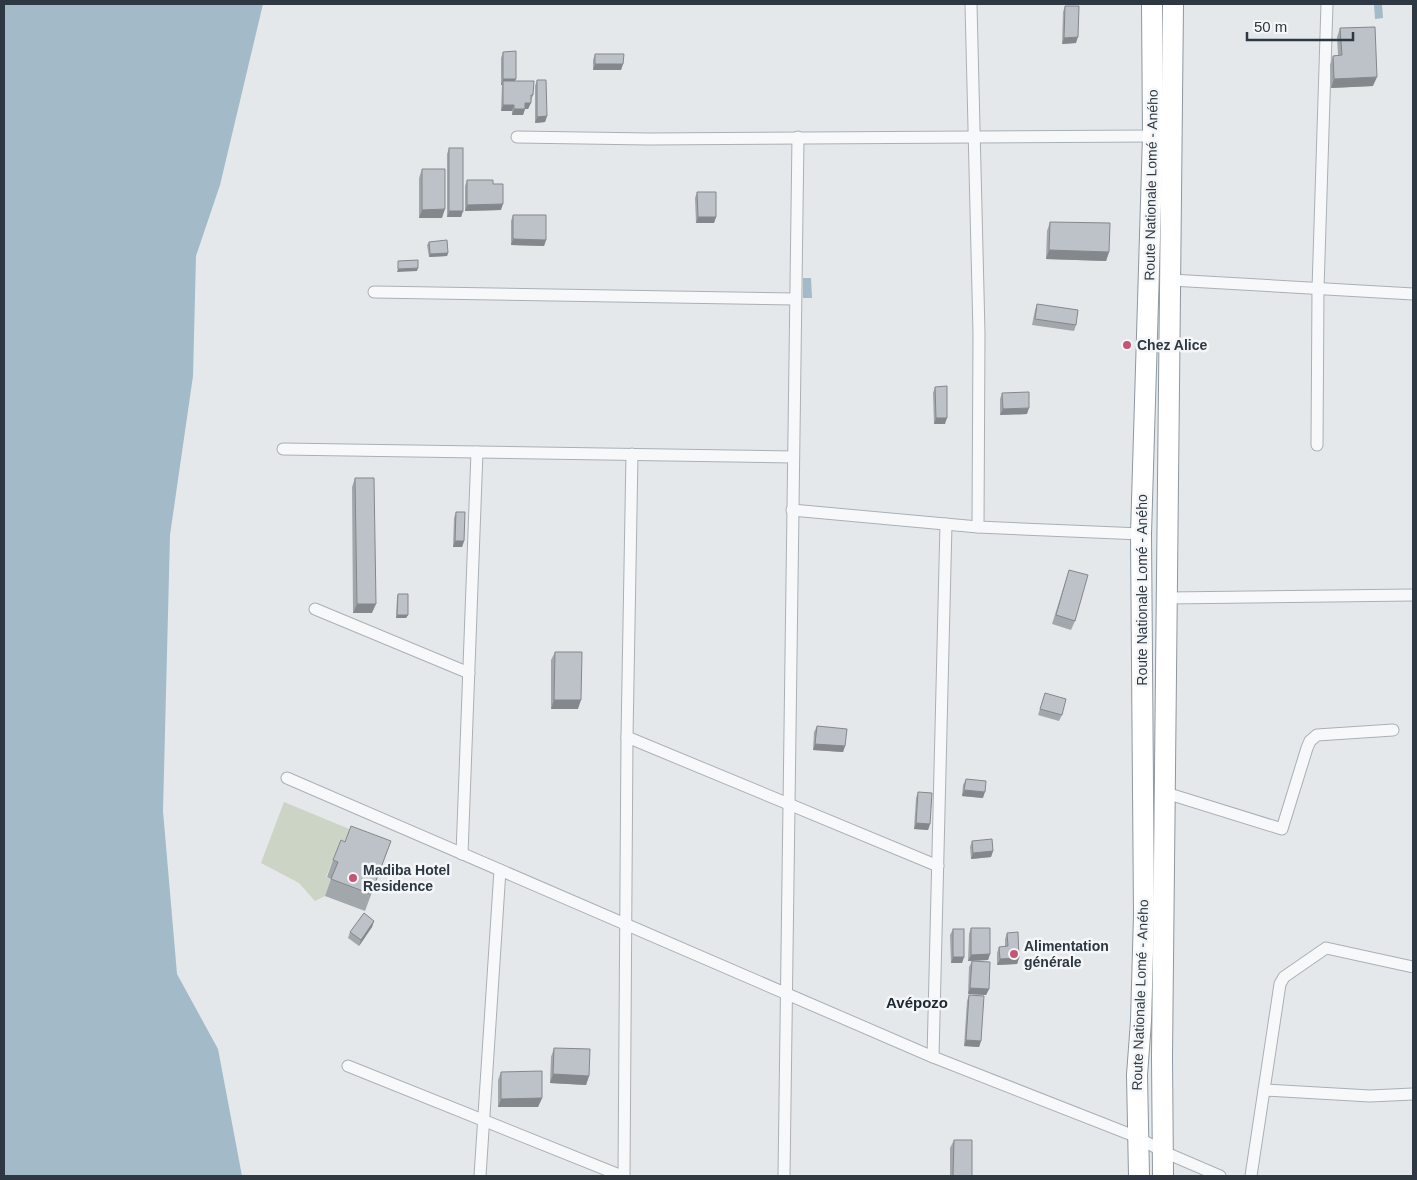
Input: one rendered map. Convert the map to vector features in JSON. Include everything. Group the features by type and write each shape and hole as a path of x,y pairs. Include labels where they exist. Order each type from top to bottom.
{"highway":[{"name":"Route Nationale Lomé - Aného","path":"1139,1176 1137,1075 1141,1022 1144,915 1141,534 1154,136 1152,4"},
{"name":"Route Nationale Lomé - Aného","path":"1163,1176 1162,1057 1173,4"}],"street":[{"path":"971,4 979,333 978,527"},
{"path":"1317,445 1318,289 1327,4"},
{"path":"516,137 649,139 1154,136"},
{"path":"786,1176 787,802 798,137"},
{"path":"1171,280 1413,294"},
{"path":"374,292 794,299"},
{"path":"283,449 792,457"},
{"path":"462,854 478,452"},
{"path":"348,1066 623,1176 632,454"},
{"path":"792,510 978,527 1141,534"},
{"path":"933,1057 946,524"},
{"path":"1168,598 1413,594"},
{"path":"316,609 469,673"},
{"path":"1166,794 1282,829 1308,748 1317,736 1393,730"},
{"path":"627,736 938,866"},
{"path":"287,778 933,1057 1138,1137 1164,1152 1220,1176"},
{"path":"480,1176 500,870"},
{"path":"1251,1176 1280,984 1290,970 1326,948 1413,968"},
{"path":"1264,1090 1370,1096 1413,1094"}],"shaded area":[{"path":"284,802 388,845 334,857 326,877 331,879 325,896 315,901 299,883 261,863"}],"water":[{"path":"4,4 263,4 220,185 196,256 193,376 170,535 163,811 177,974 218,1049 242,1176 4,1176"},
{"path":"1374,4 1382,4 1383,18 1375,19"},
{"path":"803,278 811,278 812,298 803,298"}],"building":[{"path":"1065,6 1079,6 1078,37 1064,38"},
{"path":"1375,27 1377,77 1334,79 1333,56 1342,55 1340,28"},
{"path":"516,51 516,79 503,79 503,52"},
{"path":"595,54 624,54 623,64 595,64"},
{"path":"537,80 546,80 547,116 537,117"},
{"path":"503,81 534,81 531,103 525,103 525,109 514,109 514,105 503,105"},
{"path":"449,148 463,148 463,211 449,211"},
{"path":"422,169 445,169 445,209 422,210"},
{"path":"467,180 493,180 493,184 503,184 503,204 467,205"},
{"path":"697,192 716,192 716,217 698,217"},
{"path":"513,215 546,215 546,240 513,239"},
{"path":"1050,222 1110,223 1109,252 1049,250"},
{"path":"447,240 448,253 430,254 429,242"},
{"path":"418,260 418,268 398,269 398,261"},
{"path":"1037,304 1078,310 1076,325 1035,319"},
{"path":"947,386 947,418 936,418 935,387"},
{"path":"1029,392 1029,408 1003,409 1002,393"},
{"path":"355,478 374,478 376,604 357,604"},
{"path":"456,512 465,512 464,541 455,541"},
{"path":"1069,570 1088,575 1075,621 1056,615"},
{"path":"398,594 408,594 408,615 397,615"},
{"path":"555,652 582,652 581,700 554,700"},
{"path":"1045,693 1066,699 1062,715 1040,709"},
{"path":"817,726 847,729 845,746 815,744"},
{"path":"966,779 986,781 985,792 964,790"},
{"path":"918,792 932,793 930,824 916,823"},
{"name":"Madiba Hotel Residence","path":"351,826 391,841 371,894 331,879 338,862 333,860 341,840 345,842"},
{"path":"992,839 993,851 973,853 972,841"},
{"path":"364,913 374,921 361,940 350,932"},
{"path":"971,928 990,928 990,954 971,955"},
{"path":"953,929 964,929 964,957 953,957"},
{"path":"1018,932 1019,958 1000,959 999,947 1008,946 1007,933"},
{"path":"972,961 990,962 989,989 970,988"},
{"path":"969,995 984,996 981,1041 966,1040"},
{"path":"554,1048 590,1049 589,1076 553,1074"},
{"path":"542,1071 542,1098 501,1099 501,1072"},
{"path":"954,1140 972,1140 972,1176 953,1176"}],"place":[{"name":"Chez Alice","path":"1127,345"},
{"name":"Madiba Hotel Residence","path":"353,878"},
{"name":"Alimentation générale","path":"1014,954"}],"district":[{"name":"Avépozo","path":"917,1003"}]}
